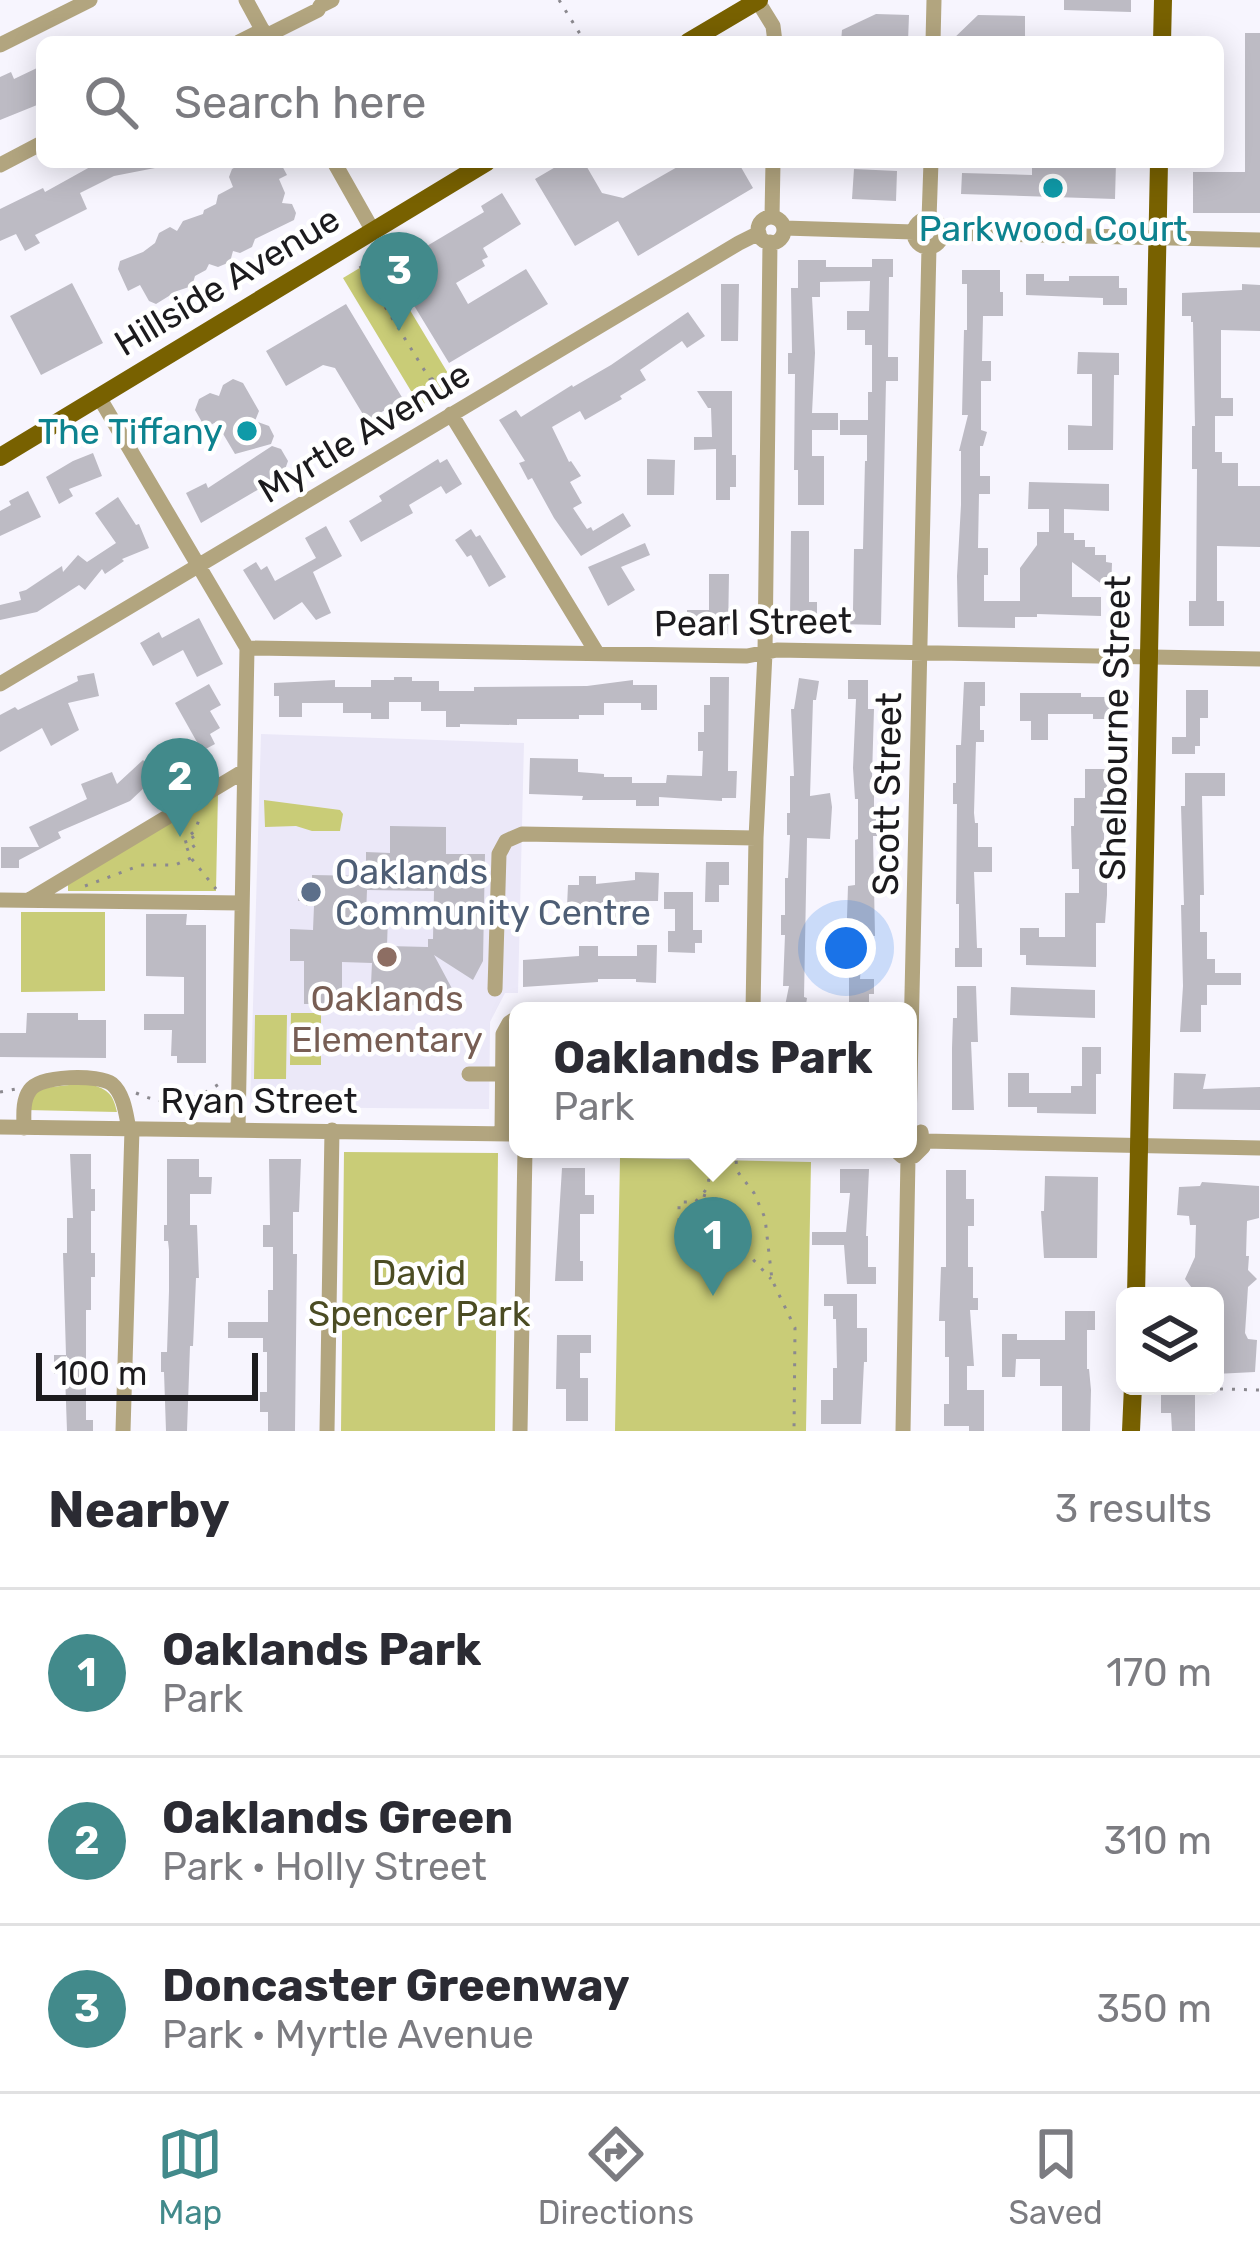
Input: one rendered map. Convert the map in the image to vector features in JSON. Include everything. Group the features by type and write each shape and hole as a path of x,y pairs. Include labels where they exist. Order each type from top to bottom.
{"main road":[{"path":"698,36 758,0"},
{"path":"1162,36 1163,0"},
{"name":"Hillside Avenue","path":"0,457 478,168"},
{"name":"Shelbourne Street","path":"1136,1287 1159,168"},
{"path":"1132,1431 1133,1395"}],"street":[{"path":"0,45 90,0"},
{"path":"246,0 266,36 332,0"},
{"path":"758,0 774,36"},
{"path":"933,36 934,0"},
{"path":"0,165 36,146"},
{"path":"337,168 373,231"},
{"path":"773,168 778,223"},
{"path":"929,219 931,168"},
{"path":"929,219 939,223 943,232 939,243 929,247 918,243 914,232 919,222 929,219"},
{"path":"753,1002 764,653 761,222 914,232"},
{"path":"943,232 1260,240"},
{"name":"Myrtle Avenue","path":"0,684 447,408 739,243 764,238"},
{"name":"Scott Street","path":"912,1002 929,247"},
{"path":"100,397 248,648 238,1130"},
{"path":"447,408 597,652"},
{"name":"Pearl Street","path":"248,648 747,656 777,650 1260,659"},
{"path":"29,900 244,771"},
{"path":"495,989 499,854 506,841 522,834 756,838"},
{"path":"0,900 242,903"},
{"path":"509,1024 503,1034 502,1074 509,1126"},
{"path":"469,1074 502,1074"},
{"path":"24,1128 24,1106 30,1089 40,1081 110,1081 122,1100 130,1129 123,1431"},
{"name":"Ryan Street","path":"0,1127 509,1133"},
{"path":"327,1431 332,1130"},
{"path":"917,1130 924,1141 917,1153"},
{"path":"924,1141 1260,1148"},
{"path":"520,1431 526,1158"},
{"path":"901,1158 903,1431"}],"path":[{"path":"559,0 581,36"},
{"path":"391,313 390,274 398,242"},
{"path":"360,266 447,408"},
{"path":"429,377 454,394"},
{"path":"187,846 217,890"},
{"path":"76,901 85,885 141,866 175,865 191,858"},
{"path":"703,1195 730,1204 741,1222 731,1245 688,1244 679,1234 680,1202 695,1202 709,1188 704,1158"},
{"path":"736,1158 737,1171 765,1218 772,1280"},
{"path":"736,1241 772,1280 794,1328 794,1431"},
{"path":"1224,1389 1260,1390"}],"shaded area":[{"name":"Oaklands Elementary","path":"261,734 524,743 518,993 505,993 490,1022 489,1109 250,1107"}],"green space":[{"path":"378,257 455,385 420,406 343,278"},
{"path":"218,791 216,891 68,891 68,883"},
{"path":"264,800 340,810 340,831 265,827"},
{"path":"21,912 105,912 105,991 21,992"},
{"path":"291,1013 321,1013 321,1065 290,1065"},
{"path":"255,1015 287,1015 286,1079 254,1079"},
{"path":"87,1083 108,1092 117,1112 26,1110 34,1089"},
{"name":"David Spencer Park","path":"344,1152 498,1153 495,1431 341,1431"},
{"path":"620,1158 811,1162 806,1431 615,1431"}],"building":[{"path":"1064,0 1131,0 1131,12 1064,10"},
{"path":"876,14 909,15 908,36 842,36 842,30"},
{"path":"978,15 1025,16 1025,36 956,36"},
{"path":"1245,33 1260,33 1260,213 1193,213 1193,172 1245,172"},
{"path":"36,68 36,105 0,120 0,77 11,72 14,79"},
{"path":"88,168 155,168 114,176 80,193 87,209 35,235 40,243 25,251 16,234 0,241 0,209 43,188 45,192"},
{"path":"283,168 287,175 279,179 285,193 282,203 292,204 294,220 255,239 252,247 233,251 230,262 218,267 209,264 195,276 192,286 156,304 140,285 128,291 118,269 120,261 143,252 159,233 170,227 177,231 183,221 216,204 218,195 233,187 232,169"},
{"path":"554,168 587,168 602,193 623,198 676,168 741,168 753,188 638,256 618,221 575,246 535,179"},
{"path":"1032,168 1116,168 1115,199 961,194 962,173 1032,175"},
{"path":"854,169 897,171 896,201 852,199"},
{"path":"502,193 521,224 483,248 488,257 482,260 485,266 456,283 468,304 526,269 548,304 449,363 393,271 395,265 484,212 481,206"},
{"path":"872,259 893,259 888,357 898,357 898,381 886,381 881,625 837,624 836,611 853,610 854,549 863,549 867,461 867,435 840,435 840,420 868,420 868,392 872,392 872,345 865,345 865,330 847,330 847,311 869,311 870,281 820,282 820,297 812,297 812,413 838,413 838,430 812,430 812,456 824,456 824,505 798,505 795,374 788,374 791,288 798,288 798,260 826,260 826,267 872,267"},
{"path":"962,270 1000,270 1003,292 1003,316 983,316 982,361 991,361 991,381 981,381 981,430 987,432 980,446 980,476 990,476 990,494 979,494 978,548 988,548 984,601 1020,601 1020,568 1037,545 1037,532 1049,532 1049,509 1028,509 1029,482 1109,484 1109,511 1064,509 1064,533 1074,533 1074,540 1085,540 1085,547 1095,547 1095,555 1106,555 1106,562 1112,563 1111,591 1072,562 1072,597 1101,597 1101,616 1037,614 1015,617 1015,628 958,627 959,451 968,415 962,415 967,284 962,284"},
{"path":"1026,274 1044,274 1044,281 1119,276 1119,288 1127,288 1127,305 1103,305 1103,298 1026,295"},
{"path":"72,283 103,343 41,375 10,316"},
{"path":"721,284 739,284 738,341 721,341"},
{"path":"1242,284 1260,285 1260,331 1221,330 1221,398 1233,398 1233,416 1215,416 1215,452 1222,452 1222,463 1238,463 1238,486 1260,486 1260,547 1217,546 1217,601 1224,601 1224,626 1189,626 1189,601 1196,601 1197,469 1192,469 1193,322 1191,316 1182,316 1182,293 1242,290"},
{"path":"346,304 403,399 367,421 335,368 323,365 286,386 266,351"},
{"path":"688,312 705,336 687,348 682,341 640,370 646,380 622,399 585,420 580,411 552,427 581,476 570,482 582,503 573,508 587,529 593,531 623,513 631,526 581,556 532,478 528,480 519,463 525,461 499,420 516,410 521,417 611,365"},
{"path":"1078,352 1119,353 1119,375 1114,375 1113,450 1068,450 1068,425 1092,426 1092,374 1077,374"},
{"name":"The Tiffany","path":"233,379 243,383 259,411 255,421 269,426 274,436 271,444 235,454 216,422 203,424 195,410 199,399 210,393 219,396 223,385"},
{"path":"697,391 732,391 736,487 730,487 730,500 716,500 716,449 694,450 694,437 712,437 711,408"},
{"path":"272,446 281,449 288,461 283,475 201,523 186,493 206,483 208,488"},
{"path":"93,453 102,476 69,489 73,496 59,504 46,477"},
{"path":"438,459 440,463 447,459 462,484 446,494 441,486 409,505 413,513 361,542 349,521"},
{"path":"647,459 675,460 674,495 647,495"},
{"path":"28,491 41,517 0,536 0,511"},
{"path":"118,497 139,524 149,548 122,559 105,574 102,569 85,590 79,585 37,612 0,620 0,605 21,600 19,592 62,566 63,572 78,555 87,562 116,543 95,513"},
{"path":"326,526 342,556 313,572 331,613 316,620 302,602 274,620 243,570 256,562 261,570 267,566 275,581 316,558 305,538"},
{"path":"471,529 476,537 480,535 506,577 489,587 471,555 467,557 455,540"},
{"path":"791,531 809,531 809,602 817,602 817,619 790,619"},
{"path":"645,543 650,555 621,567 635,590 608,606 588,567"},
{"path":"709,574 729,574 728,634 687,634 687,610 709,610"},
{"path":"199,618 223,664 197,677 183,650 153,666 140,643 159,632 162,638"},
{"path":"94,673 99,696 68,703 79,730 51,746 42,728 0,752 0,715 78,681 77,676"},
{"path":"710,677 729,677 728,771 737,771 736,798 659,797 659,806 636,806 636,800 529,794 530,758 578,759 578,772 632,777 632,783 666,783 667,775 702,776 698,732 704,732 704,705 710,705"},
{"path":"799,678 819,681 813,700 810,796 830,793 832,807 830,839 807,838 806,1002 786,1002 789,986 783,986 781,915 785,915 788,878"},
{"path":"335,680 335,687 371,687 371,680 439,681 439,691 633,680 633,685 657,685 657,710 641,710 641,703 604,703 604,715 579,715 579,719 517,719 517,725 446,727 446,711 421,711 421,702 389,702 389,719 371,719 371,713 343,713 343,703 302,703 302,717 279,717 274,683"},
{"path":"848,680 868,680 868,709 874,709 872,777 877,813 877,836 873,836 875,936 863,936 860,979 874,979 869,1002 849,1002 849,970 841,969 848,886 855,885 858,839 853,768 856,699 848,699"},
{"path":"964,682 985,682 985,706 980,706 984,742 976,742 974,813 978,847 992,847 992,872 974,872 982,967 955,967 959,904 953,783 956,745 961,745"},
{"path":"209,684 221,705 210,711 220,728 210,734 215,744 202,751 175,703"},
{"path":"1186,690 1208,690 1208,718 1200,718 1200,746 1195,746 1195,754 1172,754 1172,737 1186,737"},
{"path":"1020,693 1114,697 1114,719 1048,714 1048,740 1031,740 1031,721 1020,721"},
{"path":"171,751 185,774 169,784 162,771 130,801 58,832 61,838 19,860 19,868 1,868 1,847 39,847 29,827 87,799 81,784 112,772 117,784 143,760 148,765"},
{"path":"1085,769 1107,769 1101,874 1107,874 1107,895 1105,923 1096,923 1096,967 1026,965 1026,955 1020,955 1020,928 1039,928 1039,937 1065,937 1065,893 1079,893 1079,869 1072,869 1071,826 1074,798 1085,798"},
{"path":"1185,773 1225,773 1225,796 1202,796 1200,932 1207,932 1207,959 1215,959 1215,973 1241,973 1241,985 1207,985 1201,1032 1180,1032"},
{"path":"390,826 446,827 446,854 485,854 483,961 473,980 434,955 456,996 437,1006 378,1004 378,984 371,984 372,963 342,962 342,1004 304,1004 304,961 290,961 290,929 313,930 314,906 298,901 298,886 312,881 312,875 366,876 366,852 390,853","holes":["367,890 434,891 433,939 428,939 428,947 387,946 388,916 366,915"]},
{"path":"706,862 729,862 729,885 719,885 719,902 705,902"},
{"path":"635,872 659,873 658,901 629,901 629,919 608,919 608,908 567,907 568,885 579,885 579,876 596,876 596,884 635,880"},
{"path":"664,892 693,892 693,930 702,930 702,943 695,943 695,953 668,952 675,909 664,909"},
{"path":"146,914 187,914 186,925 206,925 206,1063 177,1063 177,1056 171,1056 172,1030 144,1030 144,1014 184,1014 184,977 146,976"},
{"path":"637,945 657,945 656,983 598,979 523,987 523,960 579,956 579,946 598,946 598,956 637,956"},
{"path":"957,986 976,986 978,1042 971,1042 974,1110 952,1110"},
{"path":"1011,987 1095,990 1095,1018 1010,1015"},
{"path":"27,1013 78,1013 78,1020 106,1020 106,1058 0,1057 0,1033 26,1033"},
{"path":"1082,1047 1101,1047 1096,1114 1037,1113 1037,1107 1008,1107 1008,1073 1029,1073 1029,1093 1071,1093 1071,1086 1082,1086"},
{"path":"1174,1073 1206,1074 1203,1089 1260,1087 1260,1110 1173,1109"},
{"path":"70,1154 91,1154 91,1189 95,1189 91,1253 95,1253 95,1277 91,1277 91,1310 86,1310 86,1420 93,1420 93,1431 67,1431 65,1374 54,1374 54,1355 66,1355 63,1253 67,1253 67,1218 73,1218"},
{"path":"167,1159 199,1159 199,1177 212,1177 211,1194 190,1194 190,1225 197,1225 199,1278 190,1346 187,1431 166,1431 161,1372 161,1352 167,1352 169,1291 169,1250 164,1241"},
{"path":"269,1159 301,1159 299,1212 293,1212 293,1254 297,1254 295,1431 268,1431 268,1412 260,1412 260,1392 267,1392 263,1338 228,1338 228,1322 268,1322 273,1247 263,1247 263,1225 270,1225"},
{"path":"562,1168 585,1168 585,1195 594,1195 594,1214 580,1214 583,1281 555,1281"},
{"path":"840,1169 869,1169 866,1236 868,1267 876,1267 876,1284 847,1284 844,1245 812,1245 812,1232 846,1232 850,1193 840,1193"},
{"path":"946,1170 966,1170 966,1199 974,1199 974,1226 968,1226 968,1267 973,1267 978,1310 970,1310 974,1366 967,1366 967,1390 984,1390 984,1431 944,1426 949,1357 945,1357 945,1321 939,1321 941,1267 946,1267"},
{"path":"1045,1176 1098,1177 1097,1258 1044,1258"},
{"path":"1202,1182 1259,1186 1259,1218 1247,1221 1246,1256 1248,1270 1257,1279 1248,1287 1245,1333 1248,1339 1257,1340 1255,1372 1224,1374 1224,1287 1191,1287 1185,1279 1195,1257 1196,1225 1190,1225 1189,1216 1177,1215 1179,1187"},
{"path":"824,1294 857,1294 857,1328 867,1328 861,1424 821,1424 821,1400 833,1400 833,1368 837,1368 836,1319 833,1306 824,1306"},
{"path":"1065,1311 1095,1311 1095,1330 1087,1330 1090,1431 1062,1431 1062,1386 1040,1386 1040,1359 1016,1359 1015,1377 1002,1377 1002,1334 1017,1334 1017,1340 1065,1340"},
{"path":"557,1335 591,1335 591,1353 580,1353 580,1378 588,1378 588,1421 566,1421 566,1389 556,1389"},
{"path":"1161,1395 1195,1395 1195,1431 1172,1431 1171,1413 1161,1413"}],"place":[{"name":"Parkwood Court","path":"1053,188"},
{"name":"Doncaster Greenway","path":"399,331"},
{"name":"The Tiffany","path":"247,431"},
{"name":"Oaklands Green","path":"180,837"},
{"name":"Oaklands Community Centre","path":"311,892"},
{"name":"Oaklands Elementary","path":"387,957"},
{"name":"Oaklands Park","path":"713,1296"}]}
